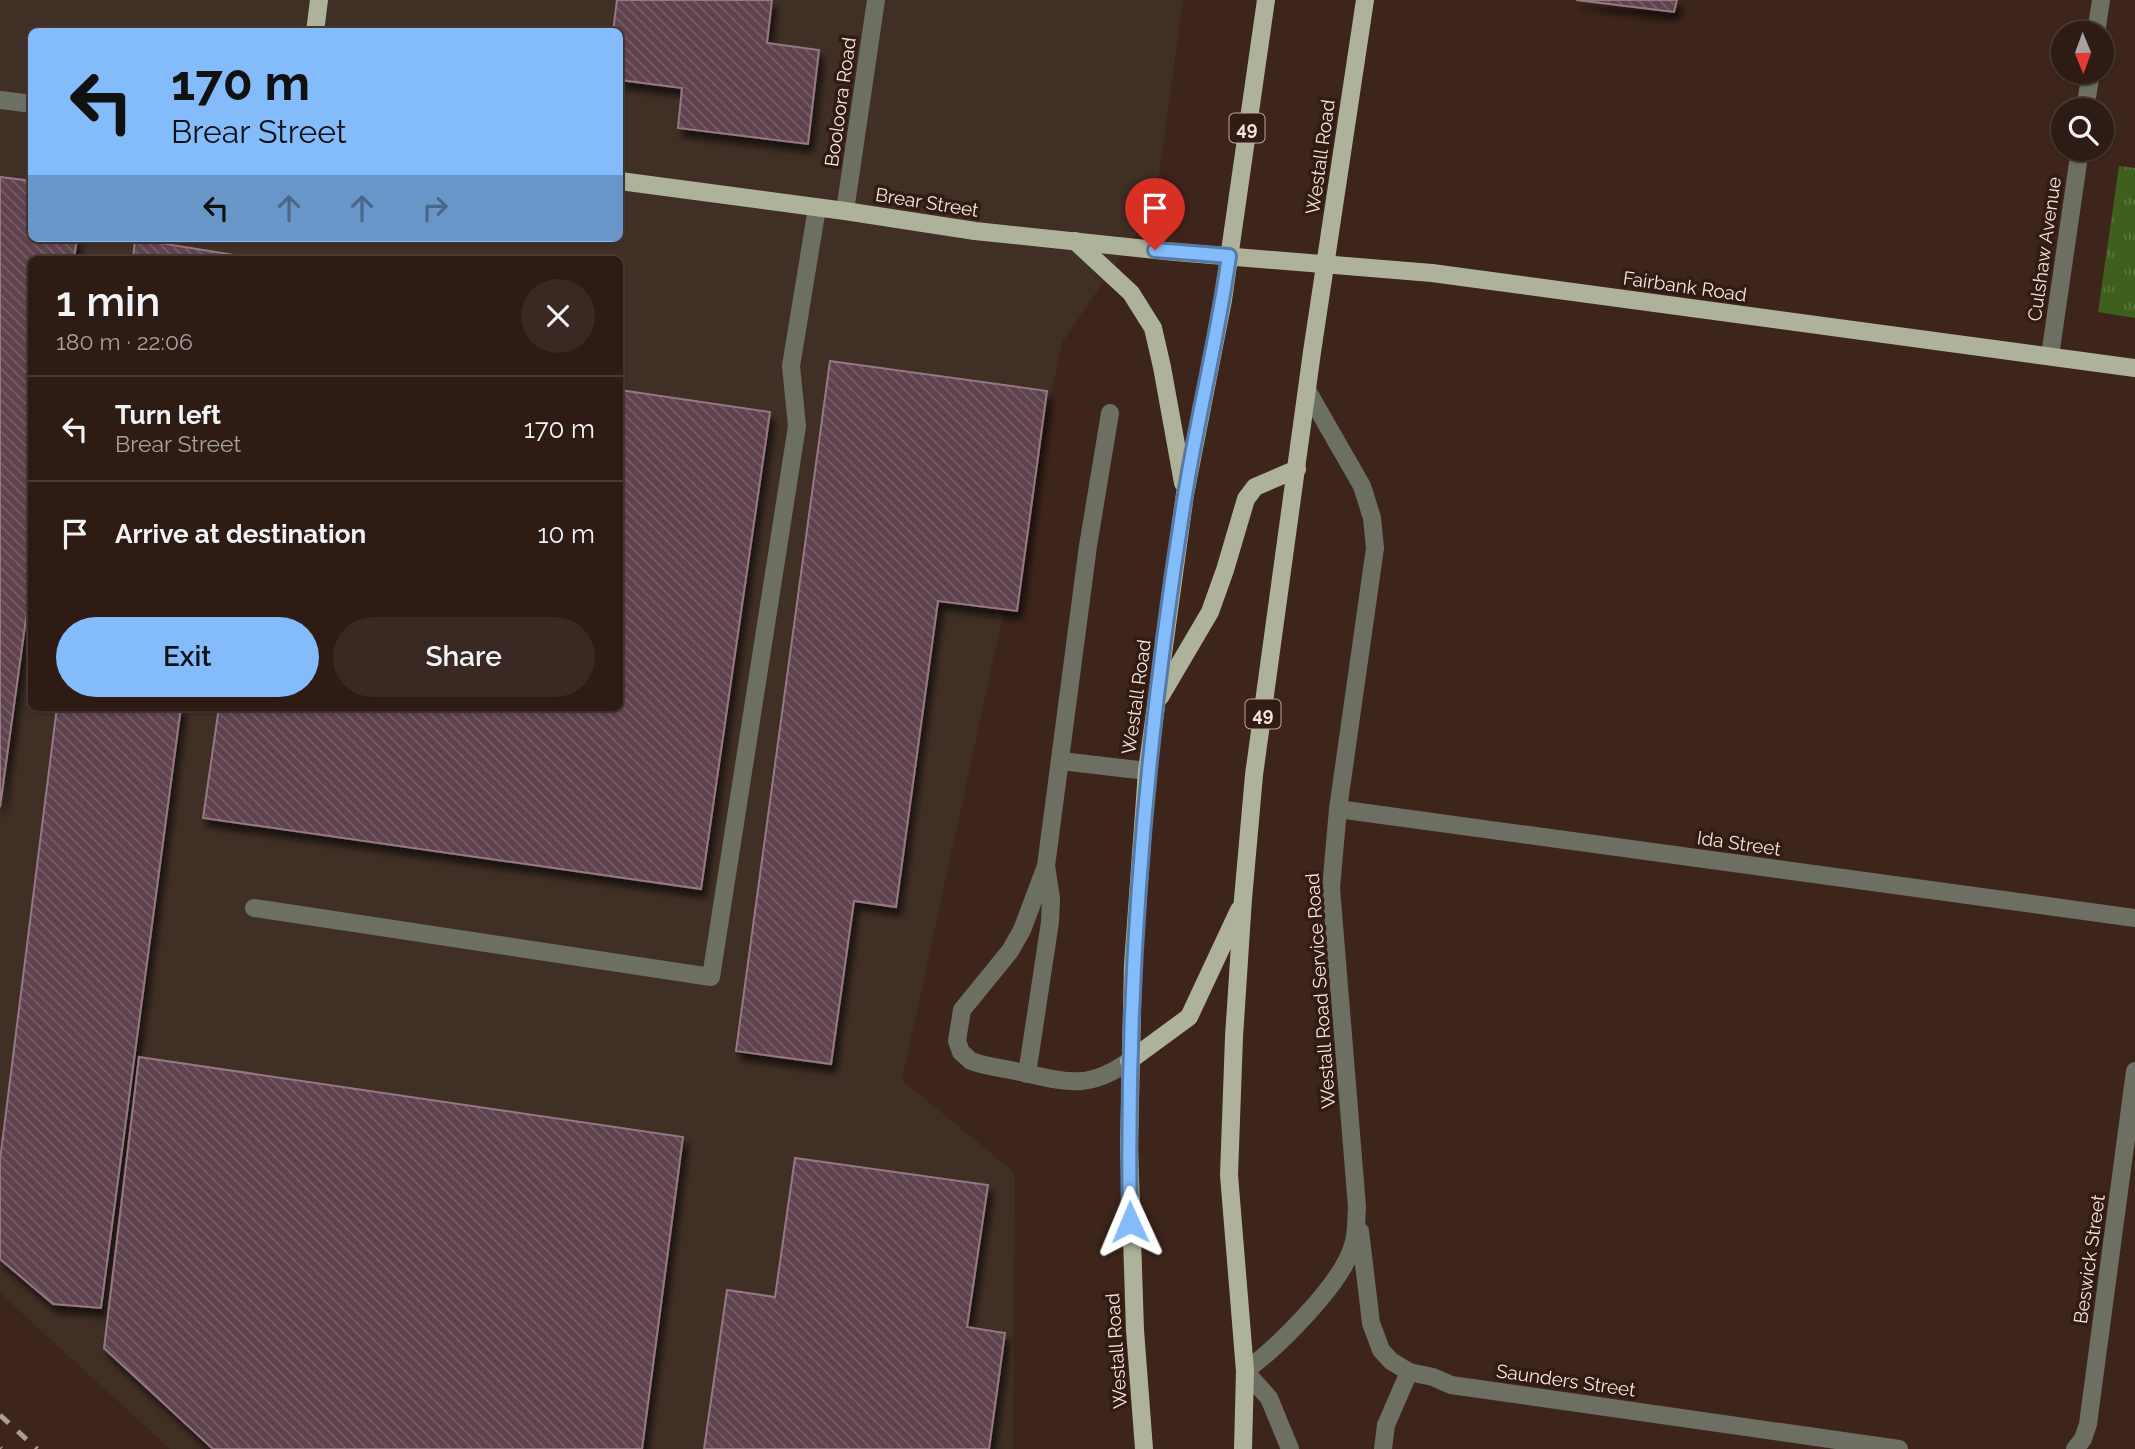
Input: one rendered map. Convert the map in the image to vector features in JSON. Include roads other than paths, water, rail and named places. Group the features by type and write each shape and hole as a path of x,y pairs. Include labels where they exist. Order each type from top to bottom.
{"main road":[{"path":"316,28 319,0"},
{"name":"Westall Road","path":"1144,1449 1130,1222 1129,1061 1135,924 1147,771 1185,494 1215,347 1266,0"},
{"name":"Westall Road","path":"1243,1449 1245,1371 1229,1175 1243,899 1254,775 1365,0"},
{"name":"Brear Street","path":"623,181 975,231 1175,253 1229,256"},
{"path":"1075,240 1131,293 1153,328 1185,494"},
{"name":"Fairbank Road","path":"1229,256 1446,275 2135,368"},
{"path":"1156,703 1210,612 1246,499 1255,487 1297,469"},
{"path":"1129,1061 1189,1017 1243,899"}],"street":[{"name":"Booloora Road","path":"845,211 876,0"},
{"path":"2098,21 2101,0"},
{"path":"0,100 28,104"},
{"name":"Culshaw Avenue","path":"2050,356 2078,161"},
{"path":"254,908 711,977 797,426 792,366 817,208"},
{"name":"Westall Road Service Road","path":"1245,1371 1287,1335 1339,1275 1353,1247 1357,1207 1331,888 1338,809 1376,548 1372,518 1362,486 1308,392"},
{"path":"1110,413 1088,546 1046,866 1022,930 1003,961 962,1010 957,1034 961,1052 971,1060 1056,1082 1079,1083 1103,1077 1129,1061"},
{"path":"1061,761 1147,771"},
{"name":"Ida Street","path":"1338,809 2135,918"},
{"path":"1027,1074 1050,922 1051,898 1046,866"},
{"name":"Beswick Street","path":"2075,1449 2083,1439 2088,1424 2135,1072"},
{"name":"Saunders Street","path":"1357,1207 1373,1332 1385,1356 1409,1372 1433,1377 1451,1385 1899,1449"},
{"path":"1245,1371 1269,1398 1290,1449"},
{"path":"1383,1449 1386,1425 1409,1372"}],"railway":[{"path":"0,1415 37,1449"}]}
